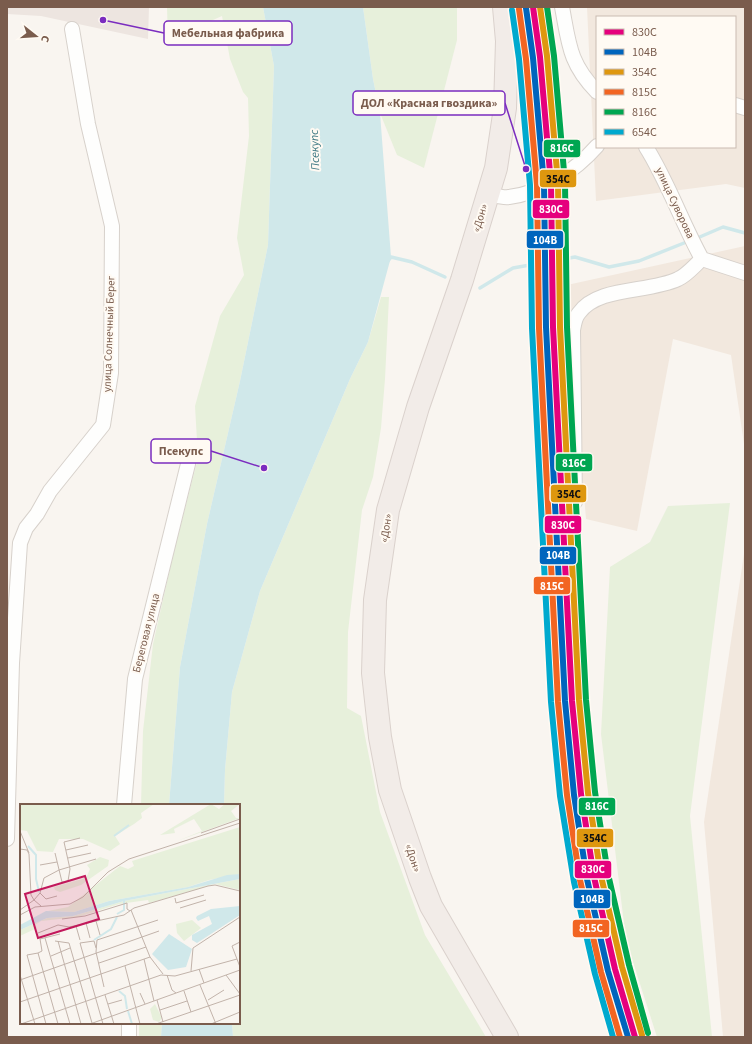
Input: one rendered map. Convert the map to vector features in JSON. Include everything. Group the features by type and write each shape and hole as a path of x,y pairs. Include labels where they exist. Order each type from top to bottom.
{"highway":[{"name":"«Дон»","path":"504,7 507,41 505,108 496,168 462,280 418,407 388,510 375,600 373,673 380,737 390,790 420,878 431,906 507,1037"}],"street":[{"path":"562,7 571,53 582,76 596,91"},
{"name":"улица Солнечный Берег","path":"7,839 10,663 20,543 26,528 37,514 50,491 103,425 110,373 112,226 88,124 72,29"},
{"path":"488,194 508,198 528,193 551,184 589,155 596,147"},
{"name":"улица Суворова","path":"647,148 656,164 683,224 702,259"},
{"path":"575,502 573,330 578,313 592,300 625,291 648,289 679,279 702,259 745,274"},
{"name":"Береговая улица","path":"124,804 135,679 188,464"},
{"path":"128,1024 129,1037"}],"shaded area":[{"path":"7,7 149,7 148,39 41,16 7,14"},
{"path":"587,7 745,7 745,188 726,184 596,201"},
{"path":"745,246 745,451 731,355 673,339 637,531 586,519 567,285"},
{"path":"745,547 745,1037 723,1037 704,822"}],"green space":[{"path":"167,7 263,7 274,66 268,245 240,381 207,524 180,667 169,804 141,804 143,731 153,644 174,551 198,458 195,406 220,316 244,275 237,238 249,136 248,98 243,92 230,59 222,16 168,40"},
{"path":"363,7 457,7 457,40 424,168 397,155 380,113 373,79"},
{"path":"381,297 389,297 381,428 373,477 362,510 348,632 347,708 361,716 380,812 425,935 486,1037 233,1037 232,1024 240,1024 240,804 224,804 225,770 232,692 260,591 350,379 368,342"},
{"path":"730,503 690,816 712,1037 657,1037 626,940 601,734 610,567 650,542 668,506"},
{"path":"139,1024 162,1024 161,1037 139,1037"}],"water":[{"path":"263,7 363,7 373,79 380,113 391,257 368,342 350,379 260,591 232,692 225,770 224,804 169,804 180,667 207,524 240,381 268,245 274,66"},
{"path":"162,1024 232,1024 233,1037 161,1037"}],"waterway":[{"path":"695,239 723,227 745,233"},
{"path":"480,288 513,268 575,257 609,267 639,261 689,241"},
{"path":"388,261 391,257 412,262 445,277"}],"transit line":[{"name":"830С","path":"533,7 540,57 551,184 553,327 572,701 581,794 594,877 615,969 635,1037"},
{"name":"354С","path":"540,7 547,56 558,183 560,327 579,700 588,793 601,876 622,967 642,1035"},
{"name":"816С","path":"547,7 554,56 565,183 567,327 586,700 595,792 608,874 629,965 648,1033"},
{"name":"104В","path":"526,8 533,58 544,184 546,327 565,701 574,795 587,879 608,971 628,1037"},
{"name":"815С","path":"519,9 526,59 537,185 539,328 558,702 567,795 580,880 601,972 620,1037"},
{"name":"654С","path":"512,10 519,59 530,185 532,328 551,702 560,796 574,882 595,974 613,1037"}],"place":[{"name":"Мебельная фабрика","path":"103,20"},
{"name":"ДОЛ «Красная гвоздика»","path":"526,169"},
{"name":"Псекупс","path":"264,468"}]}
